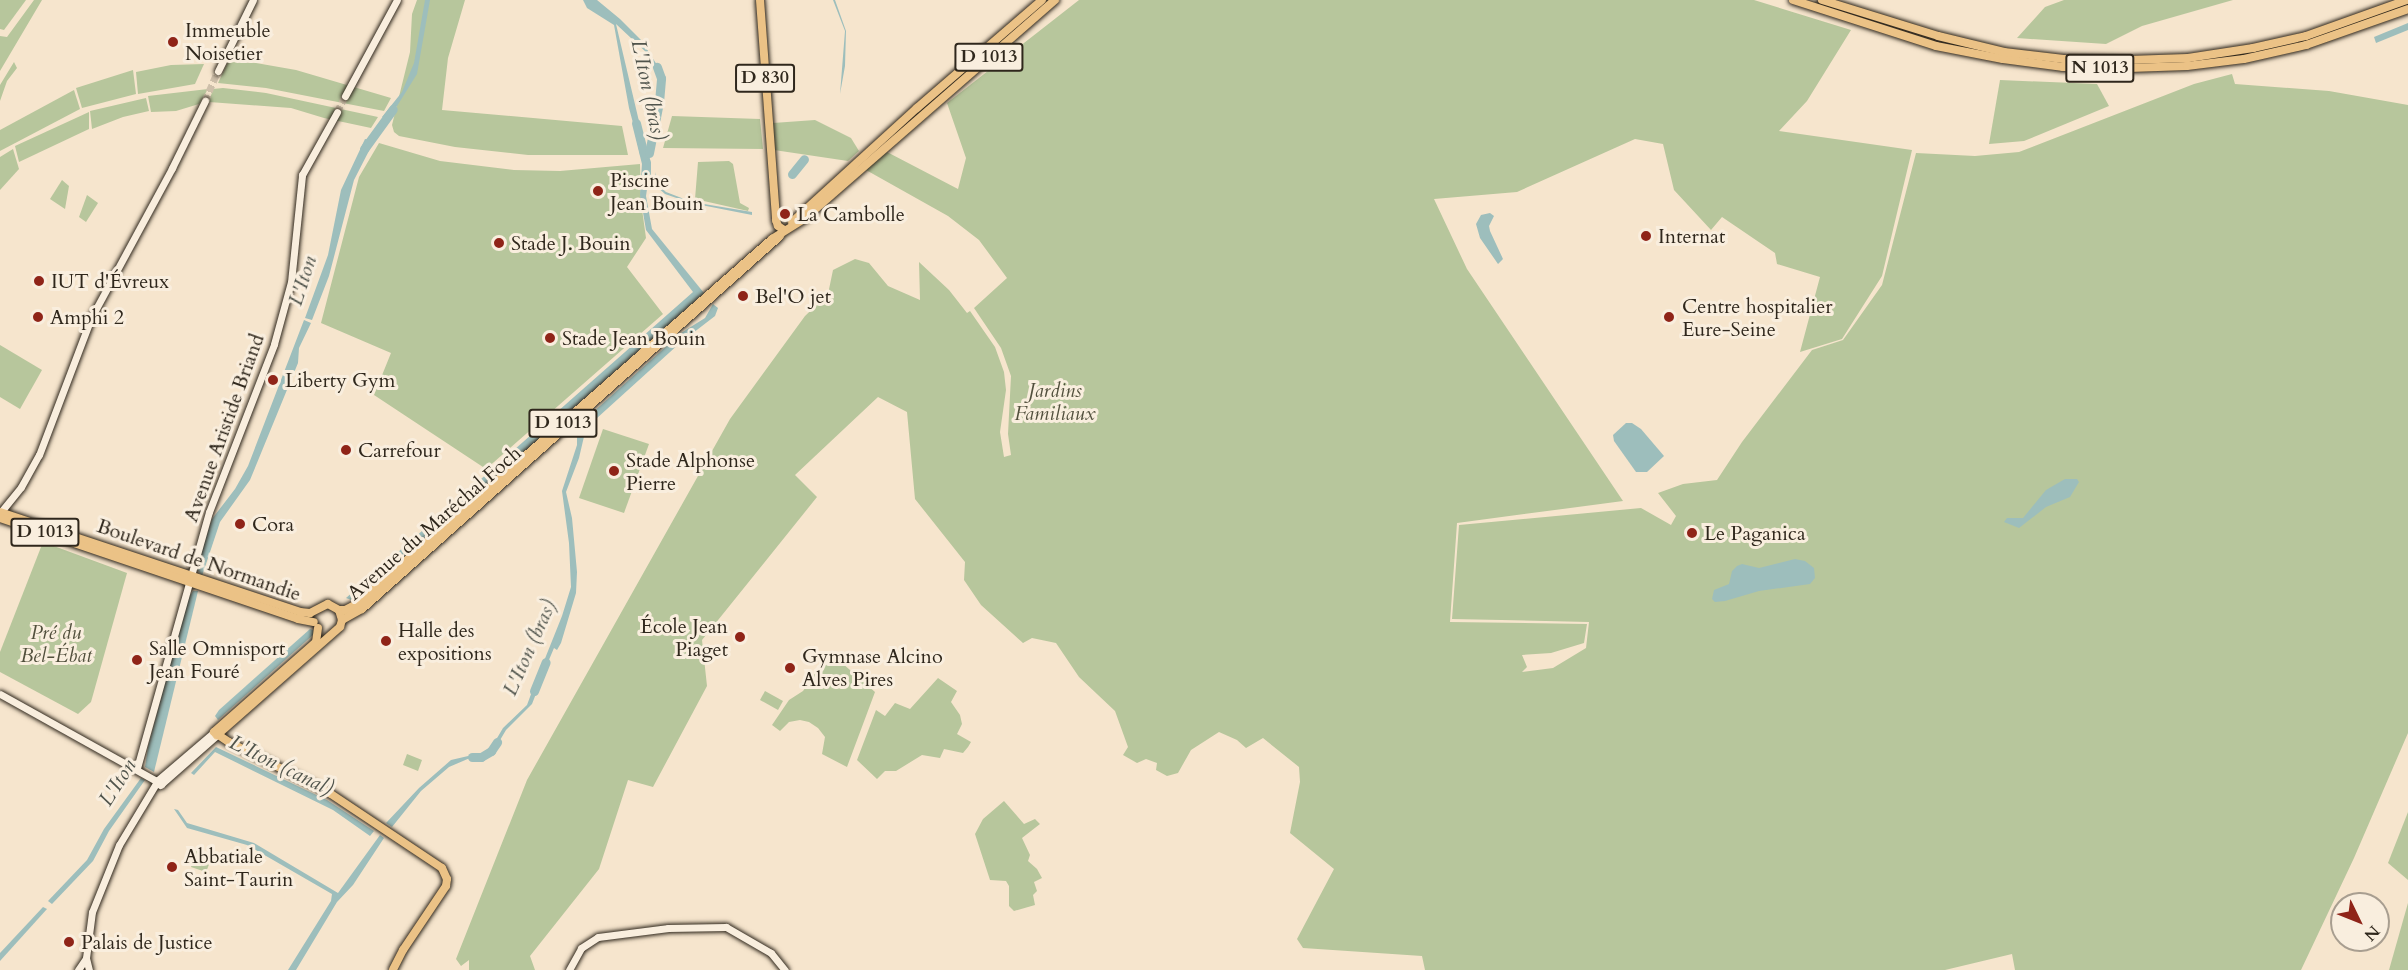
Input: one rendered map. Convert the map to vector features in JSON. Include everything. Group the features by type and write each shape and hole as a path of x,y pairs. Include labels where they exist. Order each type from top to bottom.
{"highway":[{"name":"N 1013","path":"1793,0 1936,46 2003,59 2063,67 2129,69 2187,66 2244,59 2306,45 2357,29 2408,9"},
{"name":"N 1013","path":"1822,0 1938,36 2004,51 2064,59 2129,60 2188,58 2253,48 2306,36 2407,0"}],"main road":[{"path":"218,71 253,0"},
{"path":"345,96 397,0"},
{"name":"D 830","path":"760,0 776,220 778,226 784,230"},
{"name":"Avenue du Maréchal Foch","path":"339,609 345,610 357,604 763,246 784,230 874,147 1042,0"},
{"name":"Avenue du Maréchal Foch","path":"342,620 357,613 776,243 784,230 805,218 1055,0"},
{"path":"0,512 21,487 39,454 91,318 172,168 205,101"},
{"name":"Avenue Aristide Briand","path":"142,771 138,759 188,578 209,512 274,344 291,282 302,175 337,112"},
{"name":"Boulevard de Normandie","path":"0,512 316,625"},
{"name":"Boulevard de Normandie","path":"0,518 300,612 310,613 318,608"},
{"path":"89,970 86,958 92,912 101,885 119,845 153,789 160,782 316,642 318,608 328,604 339,609 342,620 334,631 215,733"},
{"path":"316,625 325,632 334,631"},
{"path":"0,694 160,782"},
{"path":"215,733 331,794 442,868 447,879 440,895 403,950 393,970"},
{"path":"128,763 138,759"},
{"path":"569,970 581,948 598,937 701,927 726,927 771,953 785,970"},
{"path":"78,970 86,958"}],"green space":[{"path":"0,0 26,0 4,30 0,29"},
{"path":"34,0 42,0 0,71 0,36 7,37"},
{"path":"417,0 465,0 448,58 442,110 622,126 628,155 528,155 455,147 399,136 394,132 392,125 410,52 412,14"},
{"name":"Jardins Familiaux","path":"1079,0 1754,0 1851,30 1807,101 1779,131 1912,150 1882,276 1842,339 1800,352 1820,277 1777,264 1775,253 1722,217 1711,230 1674,190 1663,144 1635,139 1517,192 1434,199 1467,269 1623,501 1457,523 1450,622 1587,624 1584,643 1551,653 1522,655 1527,667 1522,672 1553,668 1586,648 1589,622 1452,619 1459,525 1641,508 1671,525 1676,516 1658,493 1683,484 1717,480 1742,442 1812,350 1843,340 1882,285 1916,153 1975,156 2019,152 2194,84 2232,74 2235,84 2329,91 2408,105 2408,733 2338,892 2330,892 2330,909 2301,970 2015,970 2012,954 1945,970 1425,970 1422,956 1303,948 1297,939 1334,869 1290,833 1300,782 1299,767 1263,738 1246,748 1237,740 1219,732 1191,750 1178,773 1167,776 1156,770 1157,763 1146,759 1137,763 1123,755 1128,747 1115,711 1079,677 1056,643 1032,638 1023,643 981,605 964,580 965,562 915,499 907,412 878,397 795,475 817,497 702,640 707,686 653,787 628,780 599,869 530,956 535,970 469,970 469,960 461,966 456,959 527,780 730,419 805,316 828,294 833,270 855,259 869,263 888,286 920,300 919,262 949,290 967,313 970,311 995,347 1004,372 1006,390 1000,432 1004,457 1011,455 1008,434 1011,376 1001,348 974,308 1007,278 979,240 948,216 866,170 887,152 958,189 966,158 947,103"},
{"path":"2064,0 2233,0 2142,26 2106,44 2017,38 2045,7"},
{"path":"14,62 17,68 7,81 0,101 0,85"},
{"path":"228,62 256,63 296,70 391,98 384,111 266,88 218,83"},
{"path":"204,64 195,84 138,94 136,72 171,65"},
{"path":"133,70 136,94 82,108 76,88"},
{"path":"2000,80 2097,84 2109,106 2024,141 1989,144"},
{"path":"208,89 199,104 176,111 151,112 148,96"},
{"path":"213,89 266,93 378,117 371,128 291,108 209,102"},
{"path":"74,90 80,109 0,151 0,130"},
{"path":"146,98 149,111 123,117 92,129 90,111"},
{"path":"89,112 89,129 19,162 15,146"},
{"path":"672,116 760,119 763,149 663,148"},
{"path":"815,120 851,138 859,151 848,161 774,150 773,123"},
{"path":"379,143 440,161 514,170 560,171 640,164 641,202 646,238 627,267 663,314 486,469 374,395 391,353 321,323 359,177"},
{"path":"13,149 19,169 0,190 0,157"},
{"path":"729,161 733,164 740,203 749,208 748,211 695,199 698,162"},
{"path":"62,180 69,186 65,209 50,199"},
{"path":"87,195 98,203 86,222 79,217"},
{"path":"0,345 42,370 20,409 0,397"},
{"name":"Stade Alphonse Pierre","path":"603,429 649,444 624,513 579,498"},
{"name":"Pré du Bel-Ébat","path":"43,542 127,573 91,702 78,714 0,672 0,652"},
{"path":"842,663 875,692 847,767 822,754 825,737 809,722 800,720 789,722 780,731 772,725 789,700 803,691 821,665"},
{"path":"938,678 957,691 951,702 960,715 962,724 957,734 971,742 968,747 963,753 944,749 940,758 922,755 896,771 885,771 877,779 857,760 876,710 885,716 895,703 910,709"},
{"path":"765,691 783,701 778,710 760,700"},
{"path":"407,754 422,760 418,771 403,765"},
{"path":"1004,801 1024,824 1035,819 1040,824 1022,838 1030,855 1028,861 1037,869 1042,878 1034,882 1037,891 1033,895 1035,905 1014,911 1009,906 1009,886 1006,881 990,880 975,834 983,819"},
{"path":"2408,812 2408,880 2388,863"},
{"path":"196,851 212,857 206,872 191,867"},
{"path":"2408,903 2408,970 2389,970"}],"water":[{"path":"425,0 430,0 417,74 389,119 382,117 402,92 414,63"},
{"path":"583,0 597,0 620,19 641,40 659,68 661,67 663,78 659,78 647,53 616,24 642,134 636,134 629,108 614,25 587,8"},
{"path":"833,0 835,0 846,31 845,66 840,94 845,31"},
{"path":"2408,23 2408,30 2376,43 2374,37"},
{"path":"365,139 374,141 354,180 329,276 312,320 305,318 328,255 341,190"},
{"path":"637,141 643,141 647,152 649,141 654,141 651,155 640,155"},
{"path":"651,162 646,196 652,229 704,293 360,596 354,601 346,598 693,292 646,230 640,195 642,163"},
{"path":"655,172 658,185 666,192 692,202 752,212 752,215 691,203 665,194 656,186"},
{"path":"1490,213 1494,216 1489,226 1490,231 1503,259 1498,264 1480,238 1476,224 1481,215"},
{"path":"713,304 718,308 715,316 680,343 586,428 579,458 566,492 572,518 577,572 576,593 561,643 557,650 554,648 543,674 540,671 571,587 569,543 562,491 577,445 577,435 571,432 681,333 705,318"},
{"path":"304,320 311,323 299,348 298,363 250,480 220,522 202,576 196,568 212,519 235,489 248,466"},
{"path":"1626,423 1632,423 1641,429 1664,456 1647,472 1636,472 1614,441 1613,435"},
{"path":"2065,479 2077,479 2079,482 2070,497 2046,507 2019,528 2004,522 2007,518 2023,518 2046,490"},
{"path":"1795,559 1805,561 1814,568 1815,578 1810,584 1759,591 1725,601 1715,602 1712,599 1714,590 1729,584 1732,571 1737,566 1742,564 1759,568"},
{"path":"193,591 198,591 154,772 145,767 148,747 187,600"},
{"path":"310,629 314,634 218,720 215,716 219,710"},
{"path":"537,678 541,681 532,704 506,730 493,752 490,750 503,728 527,705"},
{"path":"216,747 327,800 374,831 370,836 333,810 215,752 194,775 191,773"},
{"path":"481,753 487,757 470,758 449,767 421,791 392,827 386,823 419,788 451,760"},
{"path":"141,778 145,780 109,831 93,861 52,904 48,901 87,860 104,829"},
{"path":"174,809 178,810 187,823 254,843 338,893 380,835 384,838 353,885 337,902 296,970 288,970 331,901 332,894 247,845 187,828"},
{"path":"43,907 47,909 0,961 0,953"}],"waterway":[{"name":"L'Iton (bras)","path":"649,153 659,102 661,78 657,67"},
{"name":"L'Iton","path":"364,149 393,109"},
{"name":"L'Iton (bras)","path":"636,123 646,163 646,173"},
{"name":"L'Iton (bras)","path":"792,174 804,159"},
{"name":"L'Iton (bras)","path":"534,691 546,662"},
{"name":"L'Iton (bras)","path":"472,757 481,757 491,751 497,742"}],"tunnel":[{"path":"205,101 218,71"},
{"path":"337,112 345,96"}],"place":[{"name":"Immeuble Noisetier","path":"173,42"},
{"name":"Piscine Jean Bouin","path":"598,191"},
{"name":"La Cambolle","path":"785,214"},
{"name":"Internat","path":"1646,236"},
{"name":"Stade J. Bouin","path":"499,243"},
{"name":"IUT d'Évreux","path":"39,281"},
{"name":"Bel'O jet","path":"743,296"},
{"name":"Amphi 2","path":"38,317"},
{"name":"Centre hospitalier Eure-Seine","path":"1669,317"},
{"name":"Stade Jean Bouin","path":"550,338"},
{"name":"Liberty Gym","path":"273,380"},
{"name":"Carrefour","path":"346,450"},
{"name":"Stade Alphonse Pierre","path":"614,471"},
{"name":"Cora","path":"240,524"},
{"name":"Le Paganica","path":"1692,533"},
{"name":"École Jean Piaget","path":"740,637"},
{"name":"Halle des expositions","path":"386,641"},
{"name":"Salle Omnisport Jean Fouré","path":"137,660"},
{"name":"Gymnase Alcino Alves Pires","path":"790,668"},
{"name":"Abbatiale Saint-Taurin","path":"172,867"},
{"name":"Palais de Justice","path":"69,942"}],"water label":[{"name":"L'Iton (canal)","path":"281,766"}]}
